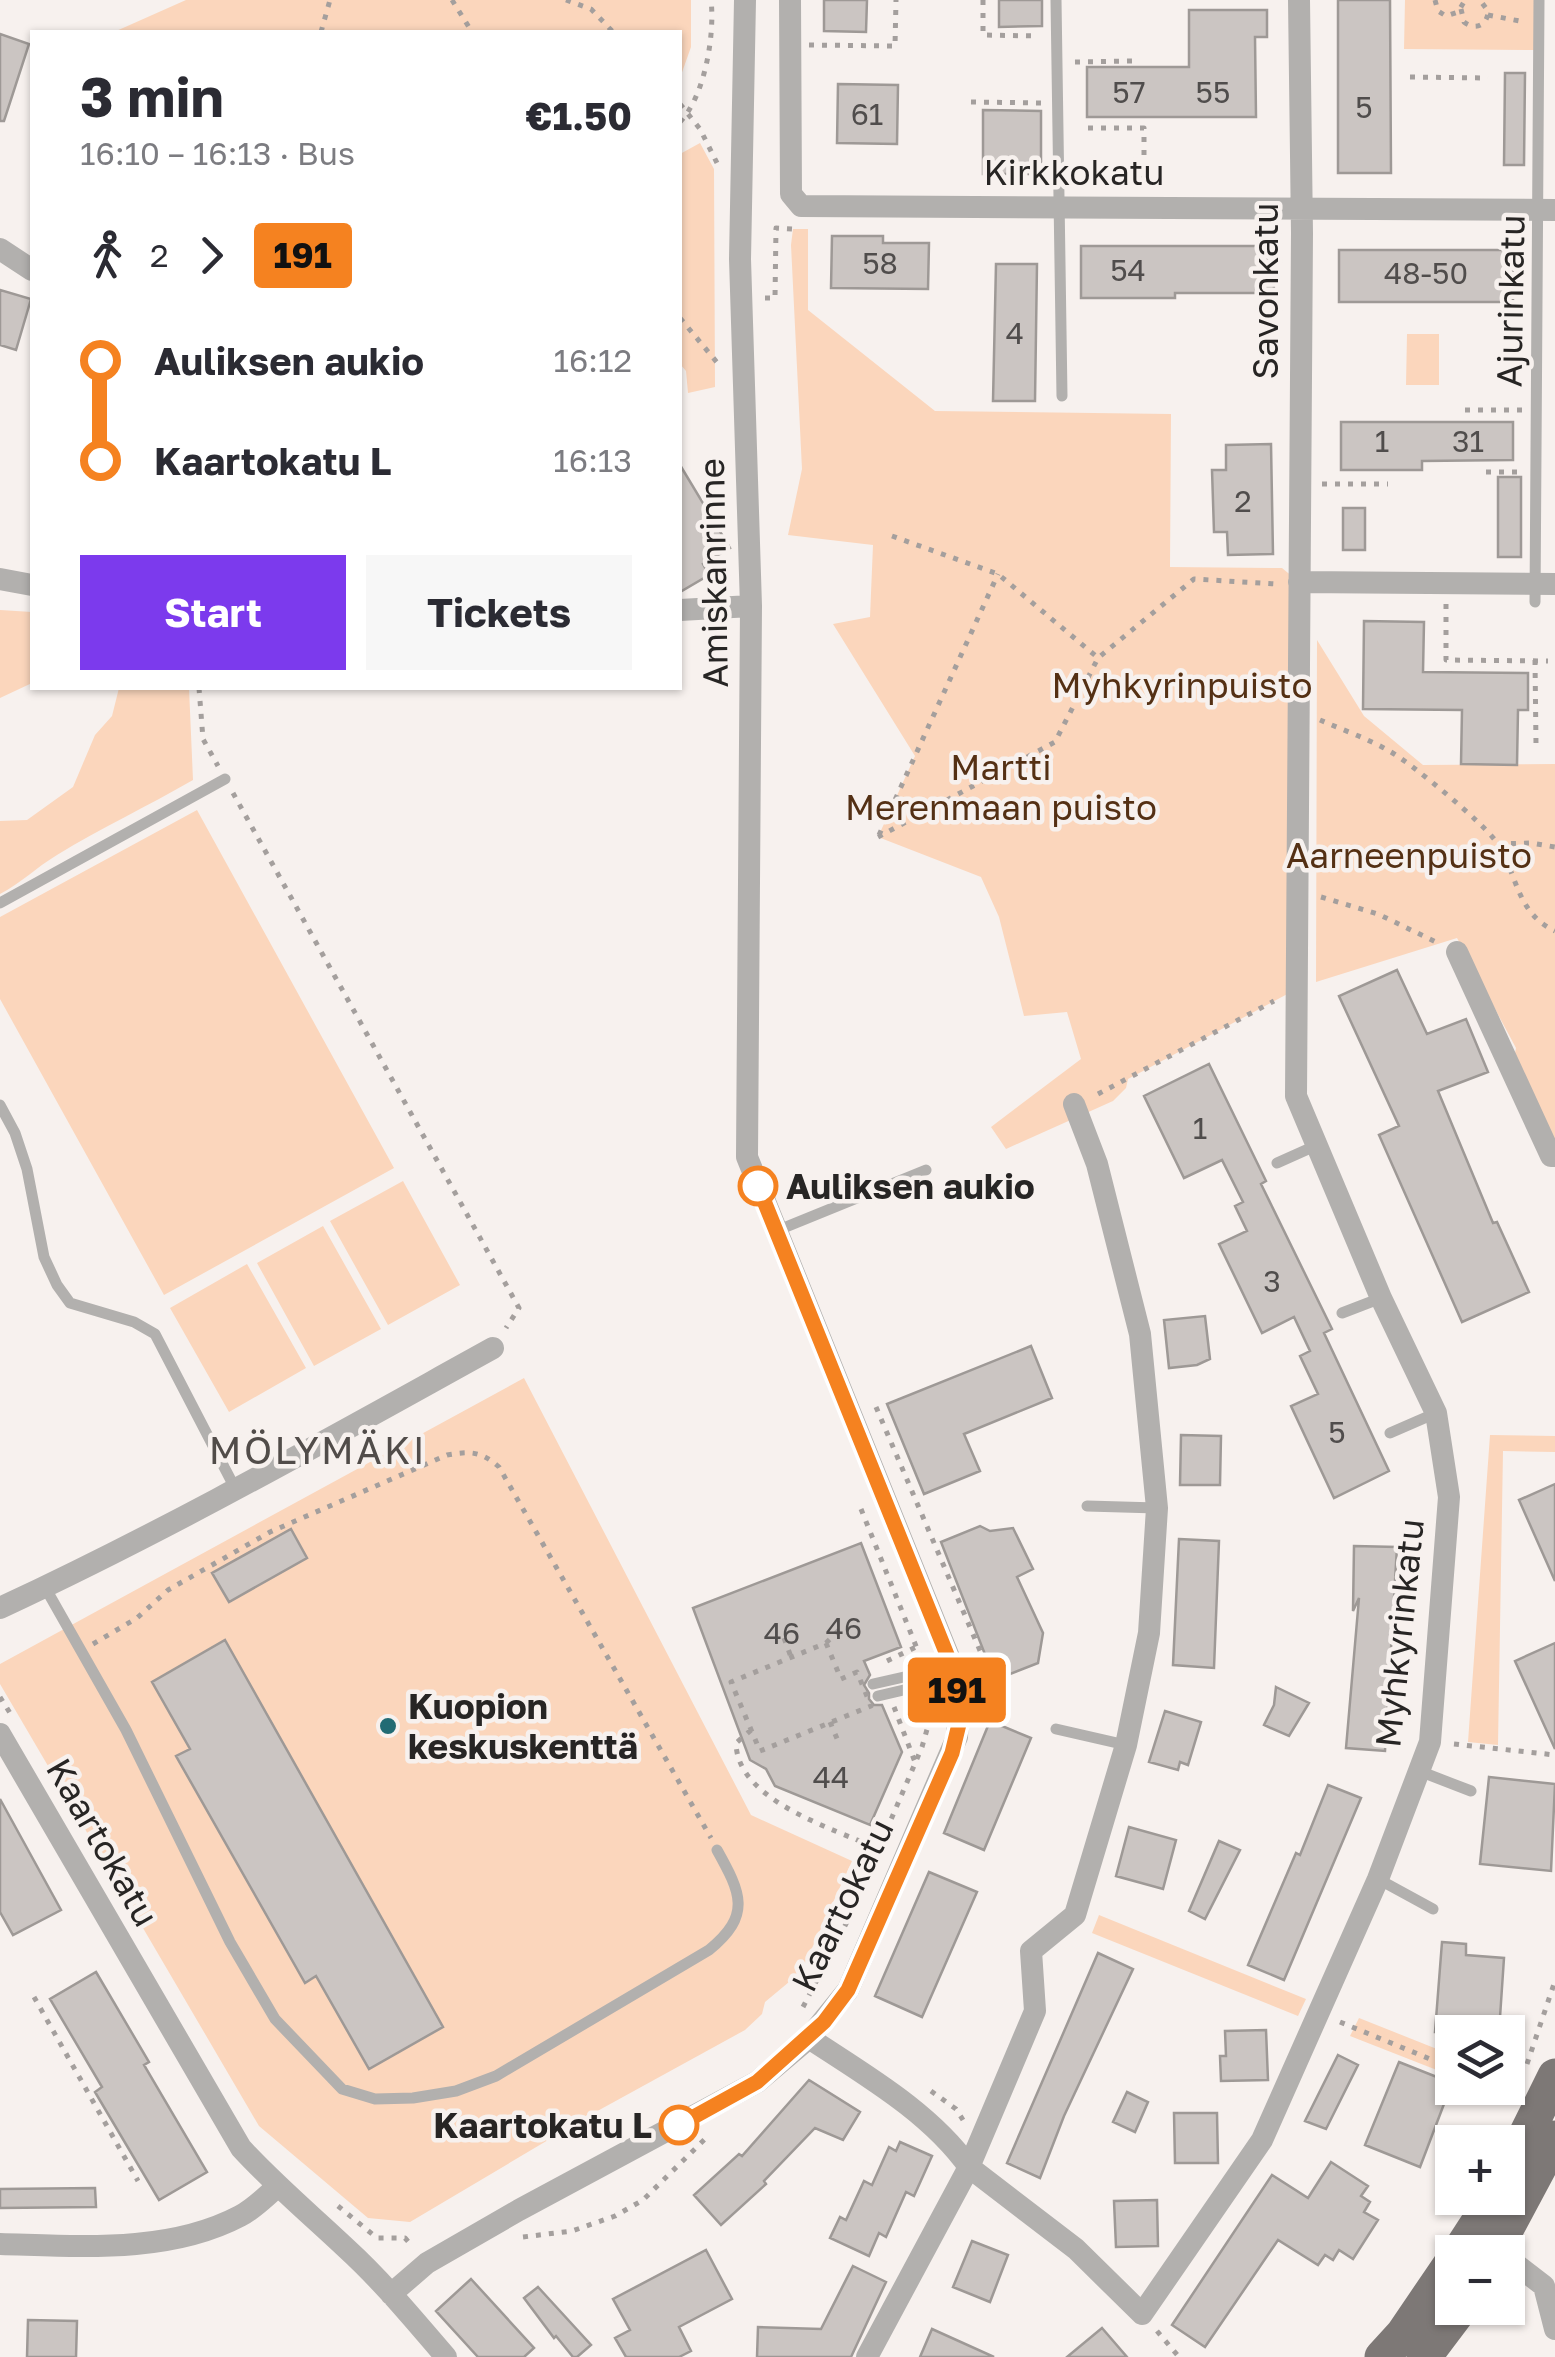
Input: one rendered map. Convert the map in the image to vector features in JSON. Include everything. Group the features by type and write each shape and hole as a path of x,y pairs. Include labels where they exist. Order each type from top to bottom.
{"main road":[{"path":"1523,2125 1540,2074"},
{"path":"1516,2235 1555,2138"},
{"path":"1382,2357 1435,2286"},
{"path":"1424,2357 1449,2325"}],"street":[{"name":"Amiskanrinne","path":"745,0 740,258 751,606 747,1156 764,1202"},
{"name":"Kirkkokatu","path":"790,0 791,194 801,206 1547,210"},
{"name":"Savonkatu","path":"1291,584 1301,208 1299,0"},
{"path":"0,249 30,269"},
{"path":"0,579 30,585"},
{"path":"1291,584 1542,590"},
{"name":"Myhkyrinkatu","path":"1142,2314 1262,2140 1378,1879 1430,1742 1448,1497 1436,1413 1381,1298 1296,1096 1298,712 1291,584"},
{"path":"682,610 751,606"},
{"path":"1457,952 1554,1160"},
{"path":"867,2357 969,2167 1035,2010 1031,1951 1074,1915 1126,1745 1149,1633 1157,1508 1140,1334 1097,1164 1074,1104"},
{"name":"Kaartokatu","path":"5,1724 242,2148 277,2187 391,2294 427,2263 757,2082 817,2030 848,1990 952,1753 960,1720 956,1678 764,1202"},
{"path":"0,1608 236,1490 492,1348"},
{"path":"817,2030 952,2143 969,2167 1076,2249 1142,2314"},
{"path":"0,2244 123,2246 152,2242 237,2218 277,2187"},
{"path":"1525,2268 1549,2280 1555,2329"},
{"path":"391,2294 446,2357"}],"lane":[{"path":"1056,0 1062,396"},
{"name":"Ajurinkatu","path":"1539,0 1547,210 1536,472 1542,590"},
{"path":"0,903 225,779"},
{"path":"0,1106 27,1169 44,1257 57,1285 70,1303 134,1322 154,1334 236,1490"},
{"path":"1277,1163 1315,1146"},
{"path":"776,1231 926,1170"},
{"path":"1342,1313 1381,1298"},
{"path":"1390,1433 1436,1413"},
{"path":"1087,1506 1157,1508"},
{"path":"46,1588 126,1730 230,1942 275,2019 342,2088 375,2099 413,2098 456,2091 496,2076 709,1950 729,1934 738,1907 738,1886 717,1850"},
{"path":"876,1690 956,1678"},
{"path":"1056,1728 1126,1745"},
{"path":"1419,1771 1471,1791"},
{"path":"1378,1879 1433,1909"}],"path":[{"path":"322,30 330,0"},
{"path":"452,0 471,30"},
{"path":"566,0 591,10 610,30"},
{"path":"682,120 700,88 714,23 712,0"},
{"path":"806,44 895,46 896,0"},
{"path":"983,0 983,35 1056,36"},
{"path":"1435,0 1438,12 1446,16 1455,15 1465,0"},
{"path":"1461,8 1461,18 1472,27 1484,23 1487,6 1480,0"},
{"path":"1488,15 1539,24"},
{"path":"1057,62 1132,61"},
{"path":"1410,78 1488,78"},
{"path":"971,102 1058,103"},
{"path":"682,106 723,175"},
{"path":"1088,128 1144,128 1144,186"},
{"path":"763,298 775,298 776,228 793,229"},
{"path":"682,320 722,368"},
{"path":"1465,410 1537,410"},
{"path":"1486,472 1536,472"},
{"path":"1319,484 1388,484"},
{"path":"892,536 998,574 1098,658"},
{"path":"998,574 878,836 1055,742 1098,658 1194,579 1291,584"},
{"path":"1446,601 1446,660 1548,661"},
{"path":"1535,660 1536,744"},
{"path":"198,690 203,739 519,1308 492,1348"},
{"path":"1298,712 1392,753 1483,827 1498,844 1524,907 1555,931"},
{"path":"1498,844 1555,847"},
{"path":"1317,895 1378,914 1457,952"},
{"path":"1098,1094 1295,990"},
{"path":"80,1650 115,1634 168,1590 270,1532 447,1455 485,1454 499,1467 717,1850"},
{"path":"817,2030 802,2006 827,1966 922,1747 930,1718 926,1681 855,1492"},
{"path":"885,1606 896,1602"},
{"path":"826,1643 841,1679 858,1672 871,1706 760,1751 731,1682 826,1643 841,1628"},
{"path":"784,1638 792,1657"},
{"path":"0,1697 5,1724"},
{"path":"830,1722 838,1741"},
{"path":"751,1730 736,1743 736,1753 757,1789 775,1802 878,1849"},
{"path":"895,1734 903,1731"},
{"path":"1430,1742 1555,1755"},
{"path":"1540,2074 1555,1981"},
{"path":"34,1997 138,2181"},
{"path":"1319,2014 1435,2061"},
{"path":"1505,2109 1507,2105"},
{"path":"513,2242 528,2235 572,2231 615,2216 643,2200 715,2131"},
{"path":"122,2170 129,2166"},
{"path":"329,2198 377,2238 405,2238 427,2263"},
{"path":"1142,2314 1179,2357"}],"green space":[{"path":"186,0 691,0 691,47 682,72 682,30 118,30"},
{"path":"1405,0 1539,0 1539,50 1404,49"},
{"path":"700,143 714,169 715,387 688,393 682,366 682,153"},
{"path":"793,229 808,229 808,310 935,411 1171,414 1170,567 1282,568 1299,582 1295,990 1128,1079 1126,1088 1113,1101 1006,1149 991,1127 1081,1059 1067,1012 1024,1016 999,917 981,877 878,837 915,756 833,624 870,617 873,545 788,535 802,469"},
{"path":"1407,334 1439,334 1439,385 1406,385"},
{"path":"0,610 30,612 30,684 0,698"},
{"name":"Aarneenpuisto","path":"1317,640 1364,716 1423,765 1555,764 1555,1156 1512,1068 1516,1048 1457,938 1316,982"},
{"path":"118,690 189,690 193,780 74,845 0,894 0,821 27,820 73,787 95,735 112,716"},
{"path":"197,810 394,1168 164,1295 0,999 0,917"},
{"path":"403,1181 460,1285 388,1325 330,1221"},
{"path":"323,1226 381,1329 314,1366 257,1263"},
{"path":"247,1264 306,1368 229,1412 170,1308"},
{"name":"Kuopion keskuskenttä","path":"524,1378 751,1815 852,1861 801,1972 765,2002 762,2014 745,2030 592,2114 410,2222 368,2218 259,2126 0,1684 0,1664"},
{"path":"1490,1435 1555,1436 1555,1452 1503,1451 1498,1745 1468,1742"},
{"path":"1099,1915 1306,1999 1298,2016 1092,1933"},
{"path":"1359,2018 1435,2048 1435,2069 1350,2036"}],"building":[{"path":"824,0 867,0 866,32 824,31"},
{"path":"999,0 1042,0 1042,26 999,27"},
{"path":"1338,0 1390,0 1391,173 1338,173"},
{"path":"1189,10 1267,10 1267,37 1255,37 1256,117 1087,117 1087,67 1189,67"},
{"path":"0,34 29,44 4,121 0,121"},
{"path":"1505,73 1525,73 1524,165 1504,165"},
{"path":"838,84 898,85 897,144 837,143"},
{"path":"983,110 1041,111 1041,174 983,174"},
{"path":"832,236 883,236 883,243 929,243 928,289 831,288"},
{"path":"1081,246 1273,246 1274,293 1081,298"},
{"path":"1339,250 1513,250 1513,302 1339,302"},
{"path":"996,264 1037,264 1035,401 993,401"},
{"path":"0,290 30,299 16,350 0,345"},
{"path":"1341,422 1513,422 1513,460 1422,461 1422,470 1341,470"},
{"path":"1271,444 1273,554 1228,555 1227,532 1214,532 1212,470 1226,470 1226,445"},
{"path":"682,468 730,548 703,564 709,575 682,591"},
{"path":"1498,477 1521,477 1521,557 1498,557"},
{"path":"1343,508 1365,508 1365,550 1343,550"},
{"path":"1364,621 1424,622 1423,672 1528,673 1528,710 1518,710 1517,765 1461,764 1462,710 1363,709"},
{"path":"1397,970 1427,1034 1466,1019 1488,1072 1438,1091 1493,1223 1497,1222 1529,1292 1462,1322 1379,1135 1399,1126 1339,996"},
{"path":"1209,1064 1266,1181 1261,1184 1332,1329 1324,1333 1389,1471 1334,1498 1291,1406 1318,1394 1300,1356 1310,1351 1294,1317 1262,1333 1219,1244 1247,1231 1235,1206 1243,1202 1222,1160 1184,1178 1144,1096"},
{"path":"1205,1316 1210,1359 1197,1365 1169,1368 1164,1320"},
{"path":"1031,1346 1052,1398 964,1434 980,1471 924,1494 887,1404"},
{"path":"1181,1435 1221,1436 1220,1485 1180,1485"},
{"path":"1555,1484 1555,1581 1519,1500"},
{"path":"980,1526 990,1531 1013,1528 1033,1569 1017,1577 1043,1633 1038,1663 995,1680 941,1542"},
{"path":"291,1529 307,1558 229,1602 212,1573"},
{"path":"1179,1539 1219,1541 1214,1668 1173,1665"},
{"path":"861,1543 901,1647 864,1661 870,1675 864,1685 869,1699 874,1705 882,1705 902,1752 870,1825 775,1786 766,1769 750,1760 693,1608"},
{"path":"1354,1546 1397,1547 1385,1751 1346,1748 1359,1598 1353,1611"},
{"path":"225,1640 443,2027 369,2069 316,1976 305,1983 176,1756 190,1749 152,1682"},
{"path":"1555,1643 1555,1749 1515,1661"},
{"path":"1276,1687 1309,1703 1289,1736 1264,1725 1274,1705"},
{"path":"1165,1711 1201,1722 1188,1765 1180,1762 1178,1770 1149,1762"},
{"path":"990,1721 1031,1738 984,1850 944,1833"},
{"path":"1489,1777 1555,1784 1551,1871 1480,1864"},
{"path":"1328,1785 1361,1798 1284,1980 1248,1965"},
{"path":"0,1799 61,1910 13,1935 0,1912"},
{"path":"1129,1827 1176,1840 1163,1889 1116,1876"},
{"path":"1219,1841 1240,1850 1205,1919 1189,1911"},
{"path":"929,1872 977,1892 922,2017 875,1996"},
{"path":"1442,1942 1466,1944 1466,1955 1504,1958 1500,2015 1436,2015"},
{"path":"1098,1953 1133,1969 1064,2116 1040,2178 1007,2163"},
{"path":"96,1972 149,2062 144,2065 207,2172 159,2200 95,2092 102,2087 50,1999"},
{"path":"1266,2030 1268,2080 1221,2081 1225,2031"},
{"path":"1338,2055 1358,2065 1326,2129 1305,2121"},
{"path":"1399,2062 1435,2076 1435,2105 1444,2105 1420,2167 1365,2145"},
{"path":"809,2080 860,2112 843,2140 815,2128 764,2181 766,2184 721,2225 694,2195 739,2154 742,2156"},
{"path":"1127,2092 1148,2102 1135,2132 1113,2122"},
{"path":"1174,2113 1217,2113 1218,2163 1175,2163"},
{"path":"900,2142 932,2156 914,2196 906,2192 886,2237 879,2233 869,2256 830,2238 840,2217 846,2220 864,2181 872,2185 889,2147 896,2151"},
{"path":"1331,2162 1368,2186 1361,2196 1370,2202 1364,2212 1378,2220 1353,2259 1339,2250 1333,2260 1325,2255 1318,2265 1278,2240 1205,2347 1172,2325 1272,2175 1308,2198"},
{"path":"95,2188 96,2207 0,2208 0,2189"},
{"path":"1157,2200 1158,2246 1116,2247 1114,2201"},
{"path":"972,2241 1008,2255 990,2302 953,2287"},
{"path":"706,2250 732,2299 679,2327 691,2351 679,2357 626,2357 615,2338 630,2330 613,2299"},
{"path":"853,2266 886,2282 851,2357 757,2357 758,2327 821,2329"},
{"path":"471,2279 534,2348 524,2357 478,2357 436,2311"},
{"path":"538,2287 591,2345 577,2357 554,2338 524,2298"},
{"path":"28,2320 77,2321 76,2357 27,2357"},
{"path":"1102,2328 1127,2357 1067,2357"},
{"path":"932,2329 994,2357 920,2357"}],"bus line":[{"name":"191","path":"679,2125 757,2082 809,2038 848,1990 952,1753 960,1720 954,1672 758,1186"}],"place":[{"name":"Auliksen aukio","path":"758,1186"},
{"name":"Kuopion keskuskenttä","path":"388,1726"},
{"name":"Kaartokatu L","path":"679,2125"}],"district":[{"name":"MÖLYMÄKI","path":"318,1449"}],"park label":[{"name":"Myhkyrinpuisto","path":"1182,685"},
{"name":"Martti Merenmaan puisto","path":"1001,787"}]}
